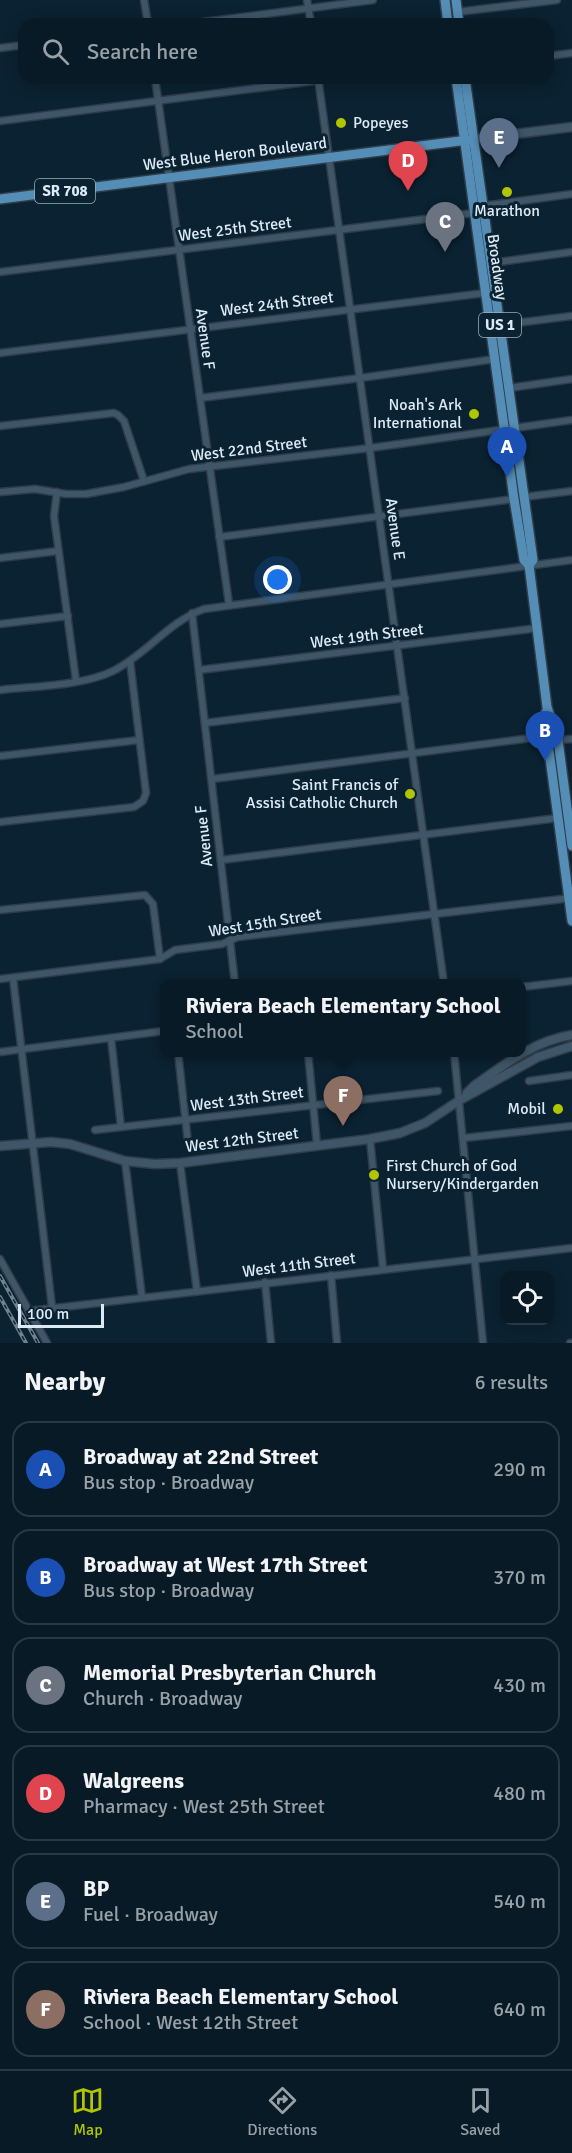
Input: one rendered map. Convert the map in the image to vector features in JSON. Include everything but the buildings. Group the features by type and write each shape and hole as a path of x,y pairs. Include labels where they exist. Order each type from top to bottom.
{"main road":[{"path":"448,0 450,6 457,12"},
{"path":"448,0 448,18"},
{"path":"456,0 458,18"},
{"name":"Broadway","path":"457,84 483,206 533,560 529,565"},
{"name":"Broadway","path":"465,84 474,213 504,429 524,560 529,565 539,628 548,707 558,740 566,817 572,921"},
{"name":"West Blue Heron Boulevard","path":"0,199 469,140"},
{"name":"Broadway","path":"548,707 545,715 547,736 572,846"}],"street":[{"path":"144,0 147,18"},
{"path":"307,0 310,18"},
{"path":"236,18 373,0"},
{"path":"457,12 557,0"},
{"path":"0,48 18,46"},
{"path":"554,55 572,53"},
{"name":"Avenue F","path":"156,84 229,604"},
{"path":"0,121 282,84"},
{"name":"Avenue E","path":"319,84 443,979"},
{"path":"469,140 572,127"},
{"path":"483,206 572,194"},
{"name":"West 25th Street","path":"0,272 474,213"},
{"path":"491,263 572,252"},
{"name":"West 24th Street","path":"0,353 485,293"},
{"path":"500,325 572,316"},
{"path":"200,398 495,359"},
{"path":"509,388 572,379"},
{"path":"0,426 114,413 124,422 144,481"},
{"name":"West 22nd Street","path":"0,492 35,489 86,494 210,466 370,448 572,420"},
{"path":"524,497 572,491"},
{"path":"57,492 54,516 76,681"},
{"path":"219,537 514,499"},
{"path":"0,558 58,551"},
{"path":"0,690 76,681 105,674 146,651 177,622 192,613 229,604 572,560"},
{"name":"Avenue F","path":"192,613 235,979"},
{"path":"0,624 68,616"},
{"name":"West 19th Street","path":"199,670 539,628"},
{"path":"0,822 134,807 143,801 146,793 130,661"},
{"path":"205,723 405,698"},
{"path":"212,779 547,736"},
{"path":"558,740 572,739"},
{"path":"0,756 139,740"},
{"path":"221,860 566,817"},
{"path":"0,910 145,895 153,904 160,959"},
{"name":"West 15th Street","path":"0,979 160,959 175,950 222,944 238,937 570,898"},
{"path":"13,978 51,1307"},
{"path":"526,987 572,981"},
{"path":"0,1052 160,1032"},
{"name":"West 12th Street","path":"526,1051 544,1042 572,1035"},
{"path":"111,1038 121,1126"},
{"name":"West 12th Street","path":"125,1161 155,1164 180,1163 387,1137 414,1128 538,1057 572,1046"},
{"path":"178,1057 188,1143"},
{"path":"308,1057 317,1145"},
{"path":"455,1057 483,1343"},
{"name":"West 12th Street","path":"460,1100 474,1086 517,1057"},
{"path":"529,1081 572,1076"},
{"name":"West 13th Street","path":"95,1130 438,1091"},
{"path":"464,1138 572,1126"},
{"path":"370,1139 383,1269"},
{"path":"0,1146 51,1142 70,1144 125,1161 142,1297"},
{"path":"180,1163 197,1291"},
{"name":"West 11th Street","path":"29,1311 572,1248"},
{"path":"0,1260 47,1343"},
{"path":"331,1275 337,1343"},
{"path":"265,1282 271,1343"}],"railway":[{"path":"0,1276 38,1343"},
{"path":"0,1297 26,1343"}],"place":[{"name":"Popeyes","path":"341,123"},
{"name":"BP","path":"499,168"},
{"name":"Walgreens","path":"408,191"},
{"name":"Marathon","path":"507,192"},
{"name":"Memorial Presbyterian Church","path":"445,252"},
{"name":"Noah's Ark International","path":"474,414"},
{"name":"Broadway at 22nd Street","path":"507,477"},
{"name":"Broadway at West 17th Street","path":"545,761"},
{"name":"Saint Francis of Assisi Catholic Church","path":"410,794"},
{"name":"Mobil","path":"558,1109"},
{"name":"Riviera Beach Elementary School","path":"343,1126"},
{"name":"First Church of God Nursery/Kindergarden","path":"374,1175"}]}
